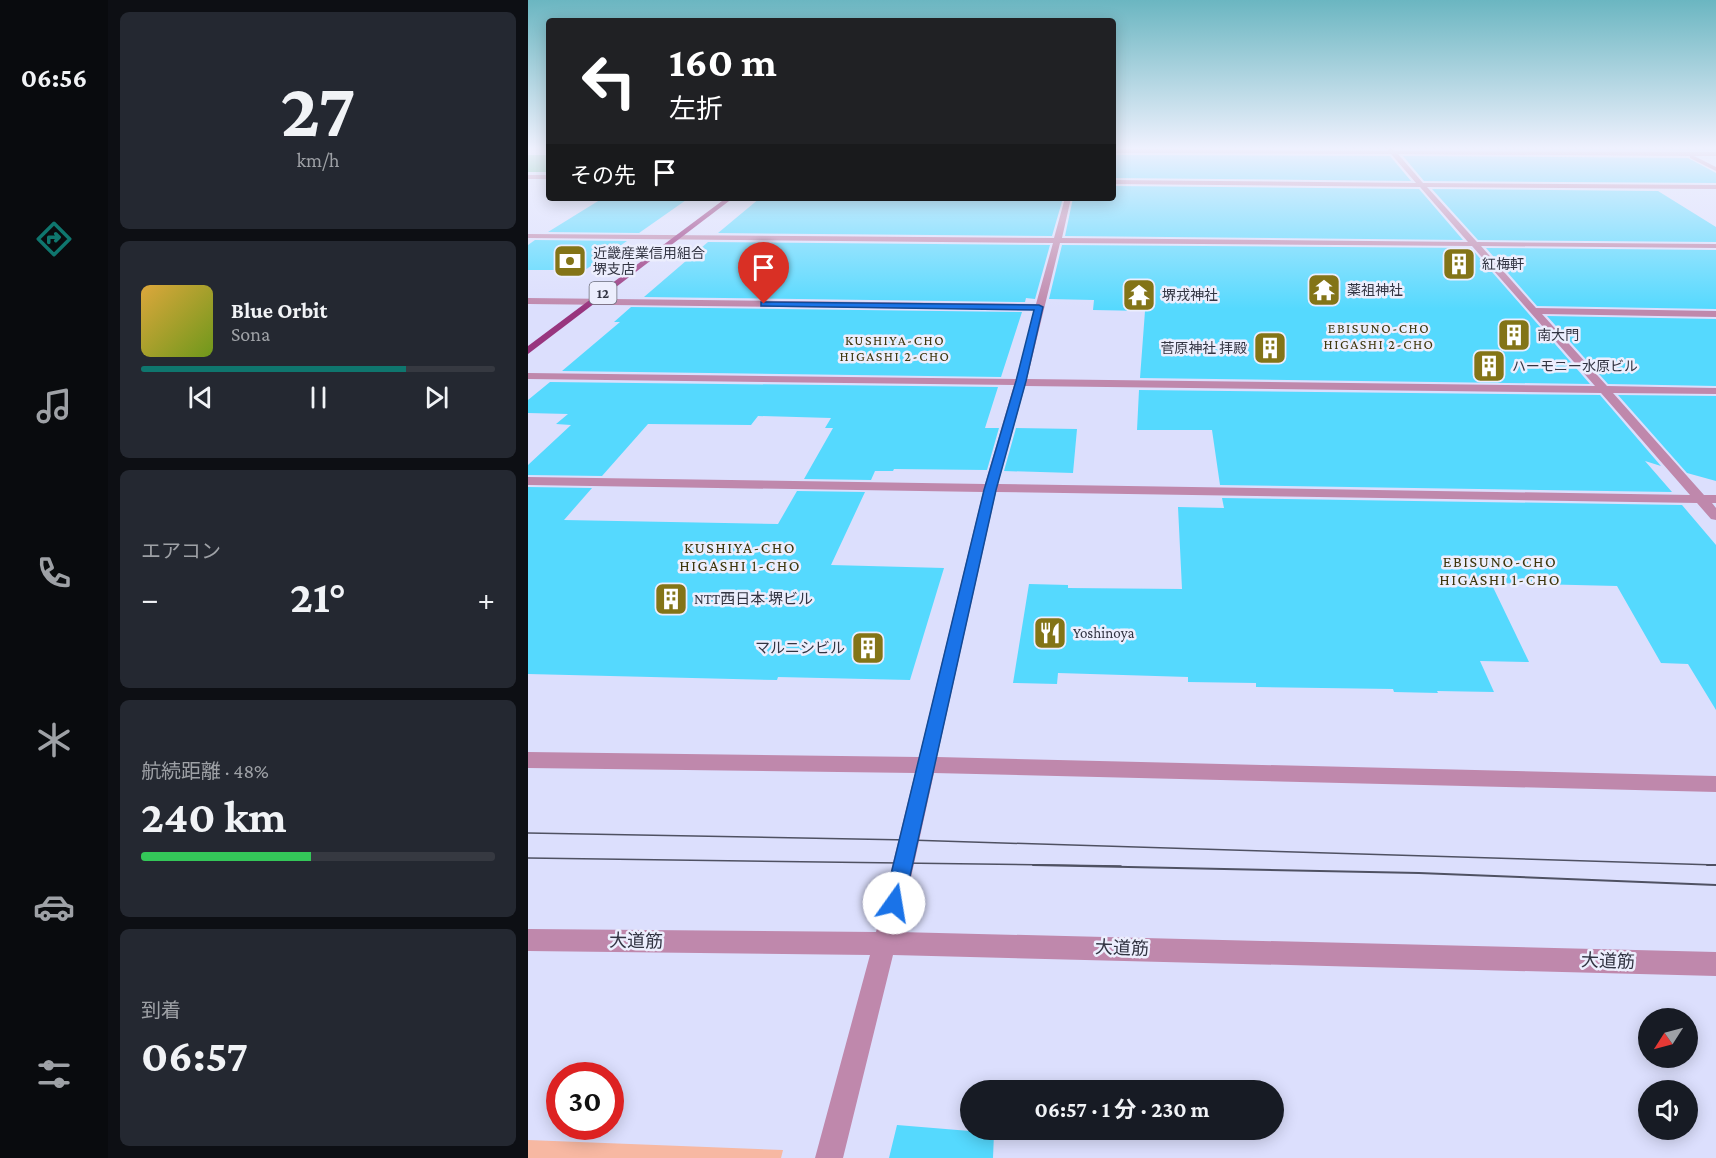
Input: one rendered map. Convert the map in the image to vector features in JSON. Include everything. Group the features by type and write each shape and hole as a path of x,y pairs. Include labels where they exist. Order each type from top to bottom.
{"main road":[{"name":"12","path":"528,351 726,201"}],"street":[{"path":"830,1158 885,943 990,490 1021,381 1067,201"},
{"path":"1436,201 1716,516"},
{"path":"528,236 1716,246"},
{"path":"528,301 1039,307"},
{"path":"1536,311 1716,314"},
{"path":"528,376 1716,391"},
{"path":"528,482 1716,499"},
{"path":"528,760 926,765 1716,784"},
{"name":"大道筋","path":"528,940 885,943 1716,964"}],"shaded area":[{"path":"528,1140 783,1150 781,1158 528,1158"}],"building":[{"path":"598,201 685,201 639,233 548,232"},
{"path":"756,201 1062,201 1052,236 718,233"},
{"path":"1072,201 1429,201 1463,240 1065,236"},
{"path":"1443,201 1674,201 1716,227 1716,242 1478,240"},
{"path":"535,240 627,241 585,270 528,270 528,245"},
{"path":"708,242 1050,245 1035,299 1026,298 1025,302 644,297"},
{"path":"1062,245 1471,248 1590,384 1140,378 1145,311 1093,310 1094,300 1049,299"},
{"path":"1486,248 1716,250 1716,309 1537,306"},
{"path":"631,307 1022,312 1001,377 562,371 620,322 614,322"},
{"path":"1547,316 1716,319 1716,386 1608,384"},
{"path":"550,382 998,387 985,428 999,428 987,470 894,469 893,471 875,471 871,480 804,479 833,428 825,428 831,418 758,416 751,425 648,424 602,476 528,475 528,465 571,425 556,424 568,414 528,413 528,400"},
{"path":"1139,390 1600,395 1661,466 1645,461 1672,492 1220,485 1212,430 1137,430"},
{"path":"1618,395 1716,396 1716,481 1687,473"},
{"path":"1016,428 1077,429 1073,473 1004,471"},
{"name":"NTT西日本 堺ビル","path":"528,487 592,488 564,520 778,524 797,491 865,492 831,565 944,568 910,680 778,677 777,680 528,674"},
{"path":"1222,498 1682,505 1716,545 1716,710 1688,664 1661,663 1617,586 1491,583 1529,662 1480,661 1494,692 1437,691 1438,693 1394,692 1393,689 1256,687 1256,683 1188,682 1188,677 1058,673 1057,684 1013,683 1029,584 1068,585 1068,588 1182,589 1178,507 1224,508"},
{"path":"897,1125 960,1130 960,1140 994,1140 993,1158 889,1158"}],"tram line":[{"path":"528,833 909,840 1716,865 1707,865"},
{"path":"528,858 1121,866"},
{"path":"1033,865 1419,873 1716,885"}],"place":[{"name":"近畿産業信用組合 堺支店","path":"570,261"},
{"name":"紅梅軒","path":"1459,264"},
{"name":"薬祖神社","path":"1324,290"},
{"name":"堺戎神社","path":"1139,295"},
{"name":"南大門","path":"1514,335"},
{"name":"菅原神社 拝殿","path":"1270,348"},
{"name":"ハーモニー水原ビル","path":"1489,366"},
{"name":"NTT西日本 堺ビル","path":"671,599"},
{"name":"Yoshinoya","path":"1050,633"},
{"name":"マルニシビル","path":"868,648"}],"district":[{"name":"EBISUNO-CHO HIGASHI 2-CHO","path":"1379,336"},
{"name":"KUSHIYA-CHO HIGASHI 2-CHO","path":"895,348"},
{"name":"KUSHIYA-CHO HIGASHI 1-CHO","path":"740,556"},
{"name":"EBISUNO-CHO HIGASHI 1-CHO","path":"1500,570"}],"route":[{"path":"764,304 1039,307 990,490 894,903"}]}
